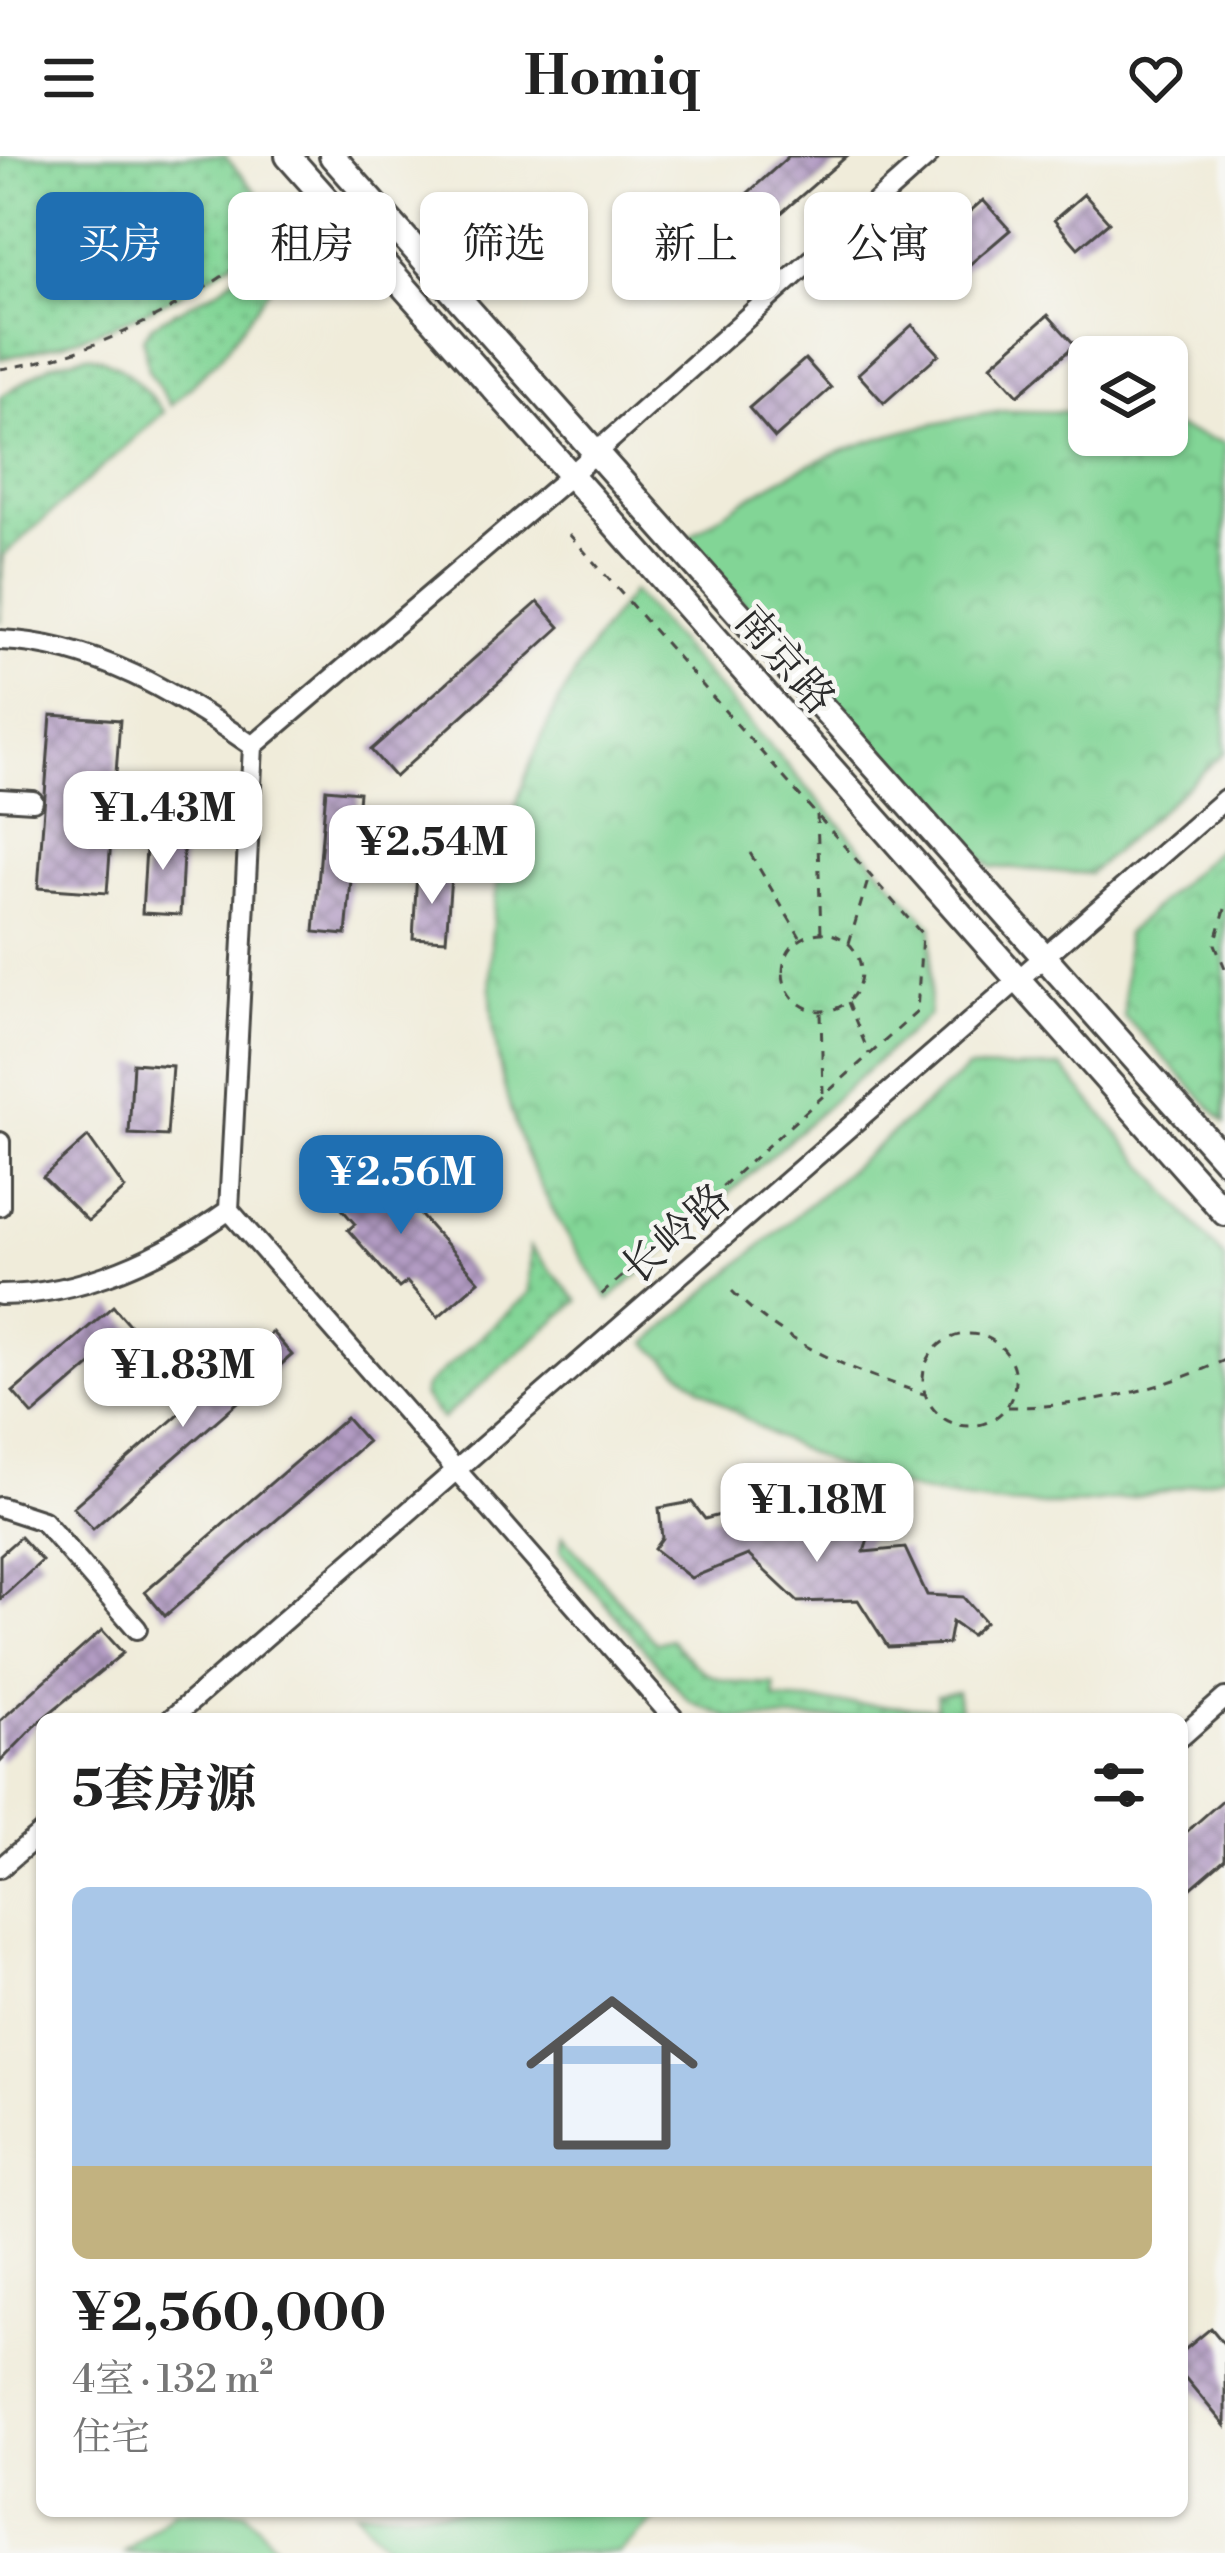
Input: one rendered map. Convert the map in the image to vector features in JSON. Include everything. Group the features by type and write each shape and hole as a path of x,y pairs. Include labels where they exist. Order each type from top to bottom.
{"main road":[{"name":"南京路","path":"288,156 1225,1213"},
{"name":"南京路","path":"332,156 1225,1160"}],"street":[{"path":"669,1713 454,1473 230,1210 253,746 572,474 928,156"},
{"path":"0,640 46,642 92,656 198,708 253,746"},
{"path":"0,799 33,801"},
{"name":"长岭路","path":"179,1713 1225,799"},
{"path":"0,1142 0,1206"},
{"path":"0,1294 28,1295 92,1280 193,1236 230,1210"},
{"path":"0,1507 44,1521 136,1629"},
{"path":"1188,1731 1225,1698"},
{"path":"0,1868 36,1837"}],"path":[{"path":"0,369 125,334 228,273"},
{"path":"568,534 922,934 917,1012 600,1296"},
{"path":"817,815 821,934"},
{"path":"750,853 801,939"},
{"path":"849,944 869,875"},
{"path":"1225,909 1215,944 1225,968"},
{"path":"821,934 849,944 861,966 860,981 848,1001 821,1011 799,1004 783,979 790,949 801,939 821,934"},
{"path":"848,1001 869,1054"},
{"path":"821,1011 823,1094"},
{"path":"732,1292 754,1314 831,1360 926,1395 940,1415 956,1424 991,1420 1006,1407 1016,1376 1010,1358 983,1336 965,1334 934,1350 926,1366 926,1395"},
{"path":"1006,1407 1097,1402 1147,1392 1225,1360"}],"green space":[{"path":"0,156 225,156 256,192 228,192 228,264 204,279 204,192 36,192 36,300 168,300 114,325 0,359"},
{"path":"228,282 228,300 261,300 222,355 171,406 148,370 143,338 152,325"},
{"path":"87,355 121,368 164,412 3,556 0,623 0,397 52,364"},
{"path":"1005,411 1068,412 1068,456 1188,456 1188,432 1225,443 1225,752 1089,874 991,867 684,541 798,470 874,440"},
{"path":"632,592 932,927 929,1015 609,1300 562,1227 524,1149 502,1077 492,1003 492,930 503,857 523,785 551,717 588,652"},
{"path":"1225,842 1225,1122 1124,1016 1126,934"},
{"path":"1062,1067 1225,1259 1225,1475 1145,1495 1067,1504 991,1503 917,1491 846,1469 776,1437 710,1395 647,1343 967,1069"},
{"path":"530,1247 578,1301 442,1419 423,1396 425,1387 529,1293"},
{"path":"563,1536 656,1643 671,1639 694,1664 715,1677 774,1684 775,1699 936,1709 937,1695 957,1692 960,1713 717,1713 689,1701 560,1551"},
{"path":"167,2517 251,2517 281,2553 125,2553"},
{"path":"360,2517 658,2517 618,2553 391,2553"}],"building":[{"path":"789,156 847,156 780,214 780,192 749,192"},
{"path":"1084,194 1109,222 1078,248 1054,220"},
{"path":"983,200 1010,230 972,262 972,210"},
{"path":"1048,315 1068,337 1068,351 1018,395 991,365"},
{"path":"912,325 939,354 884,403 858,374"},
{"path":"805,359 831,388 775,438 749,408"},
{"path":"538,602 560,627 395,777 371,750"},
{"path":"51,715 120,720 107,893 38,888"},
{"path":"326,789 359,792 346,935 314,932"},
{"path":"147,832 184,833 180,915 142,913"},
{"path":"417,873 451,876 446,940 413,938"},
{"path":"133,1063 172,1066 167,1136 129,1134"},
{"path":"88,1137 125,1189 88,1221 43,1177"},
{"path":"367,1155 479,1281 438,1317 407,1282 399,1288 348,1230 355,1224 326,1191"},
{"path":"113,1306 133,1329 33,1415 13,1392"},
{"path":"272,1332 292,1355 93,1529 73,1507"},
{"path":"346,1418 367,1442 165,1616 145,1592"},
{"path":"756,1491 870,1533 864,1552 905,1548 927,1595 963,1597 985,1622 971,1635 952,1622 948,1644 888,1647 858,1600 798,1602 748,1555 691,1578 654,1549 662,1538 659,1508 692,1502 705,1519 753,1506"},
{"path":"20,1537 42,1561 0,1599 0,1555"},
{"path":"102,1630 123,1653 49,1713 36,1713 36,1725 0,1762 0,1721"},
{"path":"1225,1798 1225,1859 1188,1891 1188,1831"},
{"path":"1211,2328 1225,2345 1225,2426 1188,2381 1188,2347"}]}
